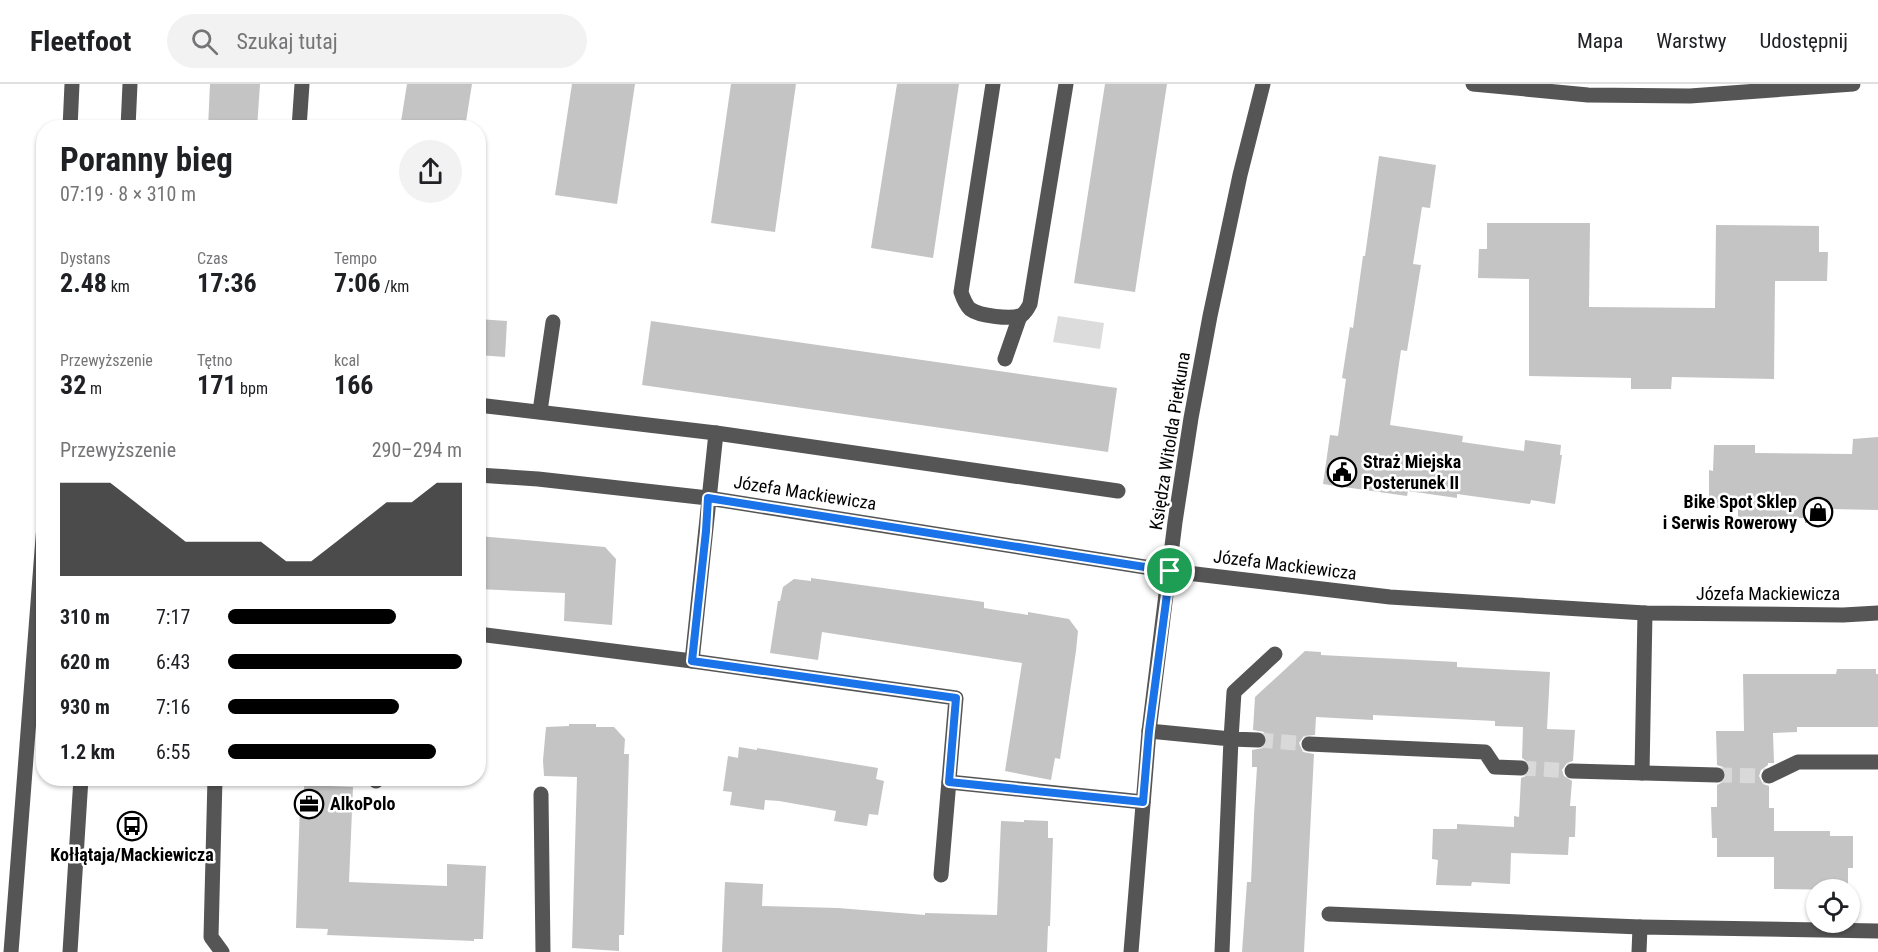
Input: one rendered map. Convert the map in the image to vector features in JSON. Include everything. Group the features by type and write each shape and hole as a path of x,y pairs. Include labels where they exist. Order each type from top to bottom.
{"street":[{"path":"70,120 72,84"},
{"path":"128,120 130,84"},
{"path":"300,120 302,84"},
{"path":"993,84 961,292 964,302 970,309 978,313 1008,318 1020,316 1028,310 1030,304 1066,84"},
{"name":"Księdza Witolda Pietkuna","path":"1131,952 1149,731 1175,522 1210,316 1240,175 1263,84"},
{"path":"1473,84 1588,95 1690,96 1853,84"},
{"path":"1005,359 1020,316"},
{"path":"540,411 553,322"},
{"path":"486,406 716,433 1118,491"},
{"path":"692,661 716,433"},
{"name":"Józefa Mackiewicza","path":"486,476 708,498 1170,571 1390,597 1645,613 1843,615 1878,613"},
{"path":"1642,773 1645,613"},
{"path":"11,952 36,629"},
{"path":"486,635 956,698 941,875"},
{"path":"1222,952 1234,692 1275,654"},
{"path":"1149,731 1258,740"},
{"path":"1309,744 1485,752 1495,767 1521,768"},
{"path":"1769,776 1798,762 1878,762"},
{"path":"1572,771 1717,775"},
{"path":"949,782 1143,802"},
{"path":"70,952 80,786"},
{"path":"215,786 211,937 222,952"},
{"path":"541,794 543,952"},
{"path":"1329,914 1640,927 1878,931"},
{"path":"1639,952 1640,927"}],"shaded area":[{"path":"1058,316 1104,323 1100,349 1053,342"}],"building":[{"path":"210,84 260,84 258,120 208,120"},
{"path":"407,84 472,84 466,120 401,120"},
{"path":"572,84 635,84 617,204 555,195"},
{"path":"731,84 796,84 775,232 711,223"},
{"path":"897,84 959,84 933,258 871,248"},
{"path":"1105,84 1167,84 1135,292 1074,283"},
{"path":"1379,156 1436,165 1430,208 1422,207 1413,264 1421,265 1407,351 1401,350 1390,425 1463,436 1462,442 1524,451 1525,440 1561,445 1560,455 1562,455 1555,504 1531,500 1530,504 1457,494 1457,498 1408,491 1407,496 1323,484 1330,435 1338,436 1346,379 1342,378 1350,327 1353,328 1363,256 1365,256"},
{"path":"1487,223 1590,223 1589,307 1715,308 1716,225 1819,226 1819,252 1828,252 1827,281 1775,281 1774,379 1672,377 1671,389 1631,389 1631,378 1529,376 1529,279 1478,278 1479,249 1487,249"},
{"path":"486,320 507,321 505,357 486,356"},
{"path":"651,321 1117,388 1108,452 642,385"},
{"path":"1878,437 1878,510 1830,509 1830,523 1805,523 1805,518 1738,518 1738,508 1709,508 1709,470 1713,471 1714,445 1755,445 1755,453 1852,454 1853,439"},
{"path":"486,537 605,547 616,559 612,625 564,621 565,593 486,589"},
{"path":"811,578 984,602 984,608 1069,619 1078,631 1076,651 1060,759 1055,758 1051,780 1005,771 1022,663 822,632 818,660 770,653 778,601 780,601 783,587 794,579 811,581"},
{"path":"1305,651 1321,652 1321,655 1457,662 1457,667 1550,672 1547,729 1575,730 1573,761 1567,763 1562,770 1564,776 1572,781 1570,806 1576,806 1575,837 1569,837 1568,855 1511,853 1510,884 1472,882 1471,886 1436,885 1438,860 1432,859 1433,829 1457,829 1457,824 1514,827 1514,816 1519,817 1521,778 1526,776 1531,769 1529,763 1522,758 1523,727 1495,726 1495,721 1373,715 1373,720 1316,717 1315,735 1304,736 1299,743 1303,752 1314,754 1304,952 1242,952 1247,882 1251,882 1257,767 1252,767 1252,750 1263,748 1268,741 1264,732 1253,730 1255,697"},
{"path":"1837,669 1876,669 1876,674 1878,674 1878,727 1797,727 1797,732 1773,733 1774,763 1768,763 1759,776 1763,784 1769,786 1769,808 1774,808 1774,831 1830,831 1830,836 1853,836 1853,868 1848,868 1848,879 1806,879 1806,889 1774,889 1774,857 1717,857 1717,838 1712,838 1711,807 1717,807 1717,785 1725,781 1727,775 1723,767 1717,765 1716,731 1744,731 1743,674 1836,674"},
{"path":"569,724 614,727 625,739 624,754 629,754 624,935 619,935 619,951 572,948 577,777 544,776 543,760 546,727 569,726"},
{"path":"739,747 878,768 876,779 884,781 878,815 869,814 867,826 834,821 836,811 779,801 765,800 764,810 730,805 732,792 723,791 728,756 738,758"},
{"path":"304,786 353,787 349,882 447,886 447,864 486,866 483,939 474,939 474,941 327,935 328,929 296,928 300,802 304,802"},
{"path":"1024,820 1048,821 1048,838 1053,838 1047,952 722,952 725,882 763,884 762,906 838,908 925,915 925,913 997,915 1001,821 1024,822"}],"tunnel":[{"path":"1258,740 1309,744"},
{"path":"1521,768 1572,771"},
{"path":"1717,775 1769,776"}],"place":[{"name":"Straż Miejska Posterunek II","path":"1342,472"},
{"name":"Bike Spot Sklep i Serwis Rowerowy","path":"1818,512"},
{"name":"AlkoPolo","path":"309,804"},
{"name":"Kołłątaja/Mackiewicza","path":"132,826"}],"route":[{"path":"708,498 1170,571 1149,731 1143,802 949,782 956,698 692,661 708,498"}]}
